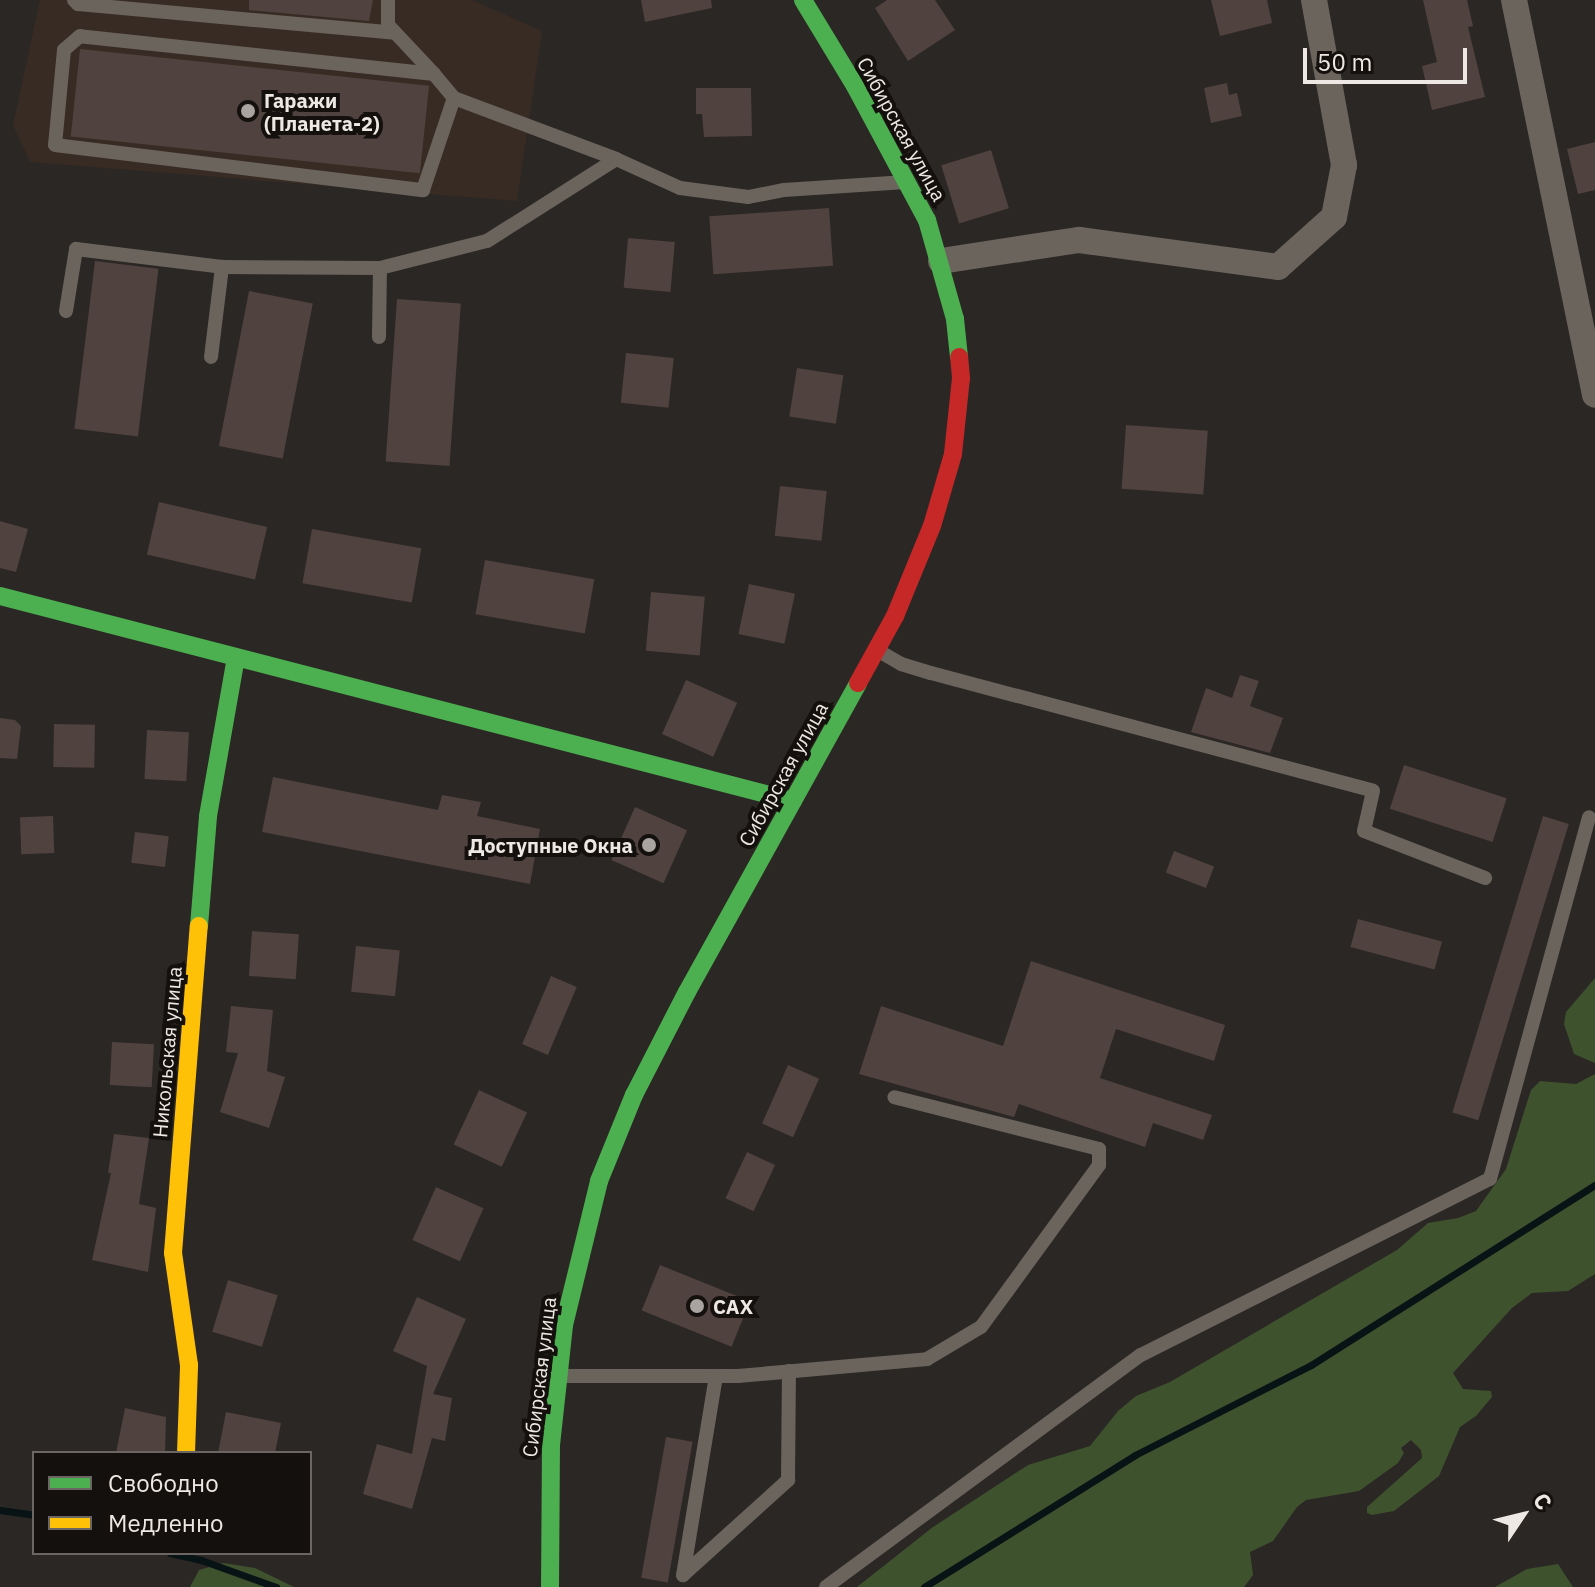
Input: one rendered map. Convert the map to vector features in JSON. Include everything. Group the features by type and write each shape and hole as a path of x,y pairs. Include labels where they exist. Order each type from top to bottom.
{"street":[{"name":"Сибирская улица","path":"550,1587 548,1515 558,1376 577,1262 599,1181 628,1109 687,992 877,650 932,526 953,454 961,378 955,319 941,261 927,220 907,182 803,0"},
{"path":"941,261 1079,240 1278,267 1334,217 1344,165 1314,0"},
{"path":"1514,0 1595,395"},
{"path":"0,596 793,801"},
{"name":"Никольская улица","path":"186,1451 189,1365 173,1253 208,816 236,657"}],"lane":[{"path":"74,0 78,4 395,33"},
{"path":"388,0 388,25 454,98 616,159 680,188 748,197 784,190 907,182"},
{"path":"434,74 80,36 64,50 55,145 423,190 454,98"},
{"path":"66,311 76,249 222,267 380,268 487,241 616,159"},
{"path":"211,357 222,267"},
{"path":"379,337 380,268"},
{"path":"877,650 901,664 931,673 1373,791 1364,831 1485,878"},
{"path":"826,1587 1141,1355 1490,1179 1589,817"},
{"path":"558,1376 716,1376 927,1359 981,1327 1099,1165 1099,1149 894,1097"},
{"path":"716,1376 683,1575 788,1480 789,1371"}],"shaded area":[{"path":"40,0 472,0 542,31 517,201 30,162 13,125"}],"green space":[{"path":"1595,978 1595,1063 1574,1054 1564,1024 1566,1012"},
{"path":"1595,1074 1595,1274 1568,1291 1532,1293 1512,1308 1453,1373 1463,1389 1491,1391 1492,1397 1476,1416 1460,1427 1439,1476 1394,1511 1372,1515 1367,1513 1367,1507 1422,1458 1421,1450 1411,1440 1401,1448 1404,1453 1398,1463 1359,1491 1306,1500 1297,1507 1273,1541 1250,1552 1253,1575 1244,1587 857,1587 933,1527 1028,1465 1090,1446 1118,1411 1136,1396 1170,1382 1397,1250 1428,1223 1458,1218 1476,1211 1506,1169 1531,1090 1540,1081 1576,1084"},
{"path":"223,1563 255,1568 294,1587 190,1587 199,1570"},
{"path":"1558,1564 1573,1587 1495,1587 1527,1569"}],"building":[{"path":"249,0 373,0 369,21 249,10"},
{"path":"641,0 711,0 712,8 645,22"},
{"path":"887,0 935,0 955,30 908,61 875,8"},
{"path":"1211,0 1267,0 1272,23 1220,36"},
{"path":"1423,0 1467,0 1473,26 1468,27 1485,97 1432,110 1422,66 1437,62"},
{"name":"Гаражи (Планета-2)","path":"80,49 429,86 420,173 71,137"},
{"path":"1227,83 1229,95 1237,93 1242,116 1211,123 1204,88"},
{"path":"696,88 751,88 752,136 704,137 702,114 696,114"},
{"path":"1595,142 1595,190 1578,194 1567,149"},
{"path":"991,150 1009,208 959,224 941,165"},
{"path":"829,208 833,266 713,274 709,216"},
{"path":"628,238 675,242 670,292 624,288"},
{"path":"95,261 159,269 138,437 74,429"},
{"path":"249,291 313,303 283,458 219,446"},
{"path":"397,299 461,303 449,466 386,462"},
{"path":"626,353 674,358 669,408 621,403"},
{"path":"797,368 843,375 836,424 789,416"},
{"path":"1126,425 1208,431 1203,495 1122,489"},
{"path":"780,486 827,491 822,541 775,536"},
{"path":"159,502 267,527 255,580 147,555"},
{"path":"0,521 28,529 16,572 0,568"},
{"path":"312,529 421,548 412,602 302,583"},
{"path":"485,560 594,579 585,633 475,614"},
{"path":"749,584 795,594 784,644 738,634"},
{"path":"651,592 705,597 700,655 646,651"},
{"path":"1240,675 1259,681 1250,706 1283,718 1270,753 1191,732 1206,688 1232,698"},
{"path":"686,680 737,703 713,757 662,734"},
{"path":"0,718 15,720 21,726 17,759 0,758"},
{"path":"54,724 95,725 94,768 53,767"},
{"path":"147,730 189,732 186,781 144,779"},
{"path":"1404,765 1507,798 1492,842 1390,809"},
{"path":"273,777 438,810 442,795 481,802 477,816 540,829 530,884 262,832"},
{"name":"Доступные Окна","path":"635,807 687,830 663,883 611,860"},
{"path":"53,816 54,853 21,854 20,817"},
{"path":"1543,816 1569,824 1478,1120 1452,1112"},
{"path":"135,832 169,836 165,867 131,863"},
{"path":"1174,851 1214,866 1206,888 1166,872"},
{"path":"1358,919 1442,942 1435,970 1350,947"},
{"path":"252,931 299,934 296,979 249,976"},
{"path":"356,946 400,951 395,996 351,992"},
{"path":"1031,961 1225,1025 1214,1061 1116,1029 1100,1078 1212,1115 1203,1140 1153,1123 1145,1147 1019,1104 1014,1117 859,1074 881,1006 1003,1046"},
{"path":"551,976 577,987 548,1055 522,1044"},
{"path":"231,1006 273,1010 267,1071 285,1077 269,1128 220,1112 238,1053 226,1052"},
{"path":"112,1042 154,1044 152,1087 110,1085"},
{"path":"788,1065 819,1079 793,1137 762,1123"},
{"path":"479,1090 527,1112 502,1167 454,1144"},
{"path":"114,1134 149,1138 139,1204 156,1208 148,1272 92,1260 111,1173 108,1173"},
{"path":"747,1152 775,1165 754,1211 725,1198"},
{"path":"436,1187 484,1208 460,1261 412,1240"},
{"name":"САХ","path":"660,1265 750,1301 732,1347 642,1310"},
{"path":"228,1280 278,1295 262,1347 212,1332"},
{"path":"417,1297 466,1319 433,1394 452,1398 445,1441 432,1438 412,1509 363,1494 377,1444 412,1454 427,1366 393,1351"},
{"path":"125,1408 166,1417 165,1451 116,1451"},
{"path":"226,1412 281,1423 275,1451 218,1451"},
{"path":"666,1437 693,1442 668,1583 641,1578"}],"waterway":[{"path":"924,1587 1135,1455 1311,1365 1595,1185"},
{"path":"0,1510 32,1515"},
{"path":"179,1555 276,1587"}],"traffic: fast":[{"path":"803,0 855,86 927,220 955,319 959,357"},
{"path":"0,596 793,801"},
{"path":"199,926 208,816 236,657"},
{"path":"550,1587 551,1445 564,1325 599,1181 634,1095 687,992 858,683"}],"traffic: slow":[{"path":"186,1451 189,1365 173,1253 199,926"}],"traffic: jam":[{"path":"858,683 895,616 932,526 953,454 961,378 959,357"}],"place":[{"name":"Гаражи (Планета-2)","path":"248,111"},
{"name":"Доступные Окна","path":"649,845"},
{"name":"САХ","path":"697,1306"}]}
